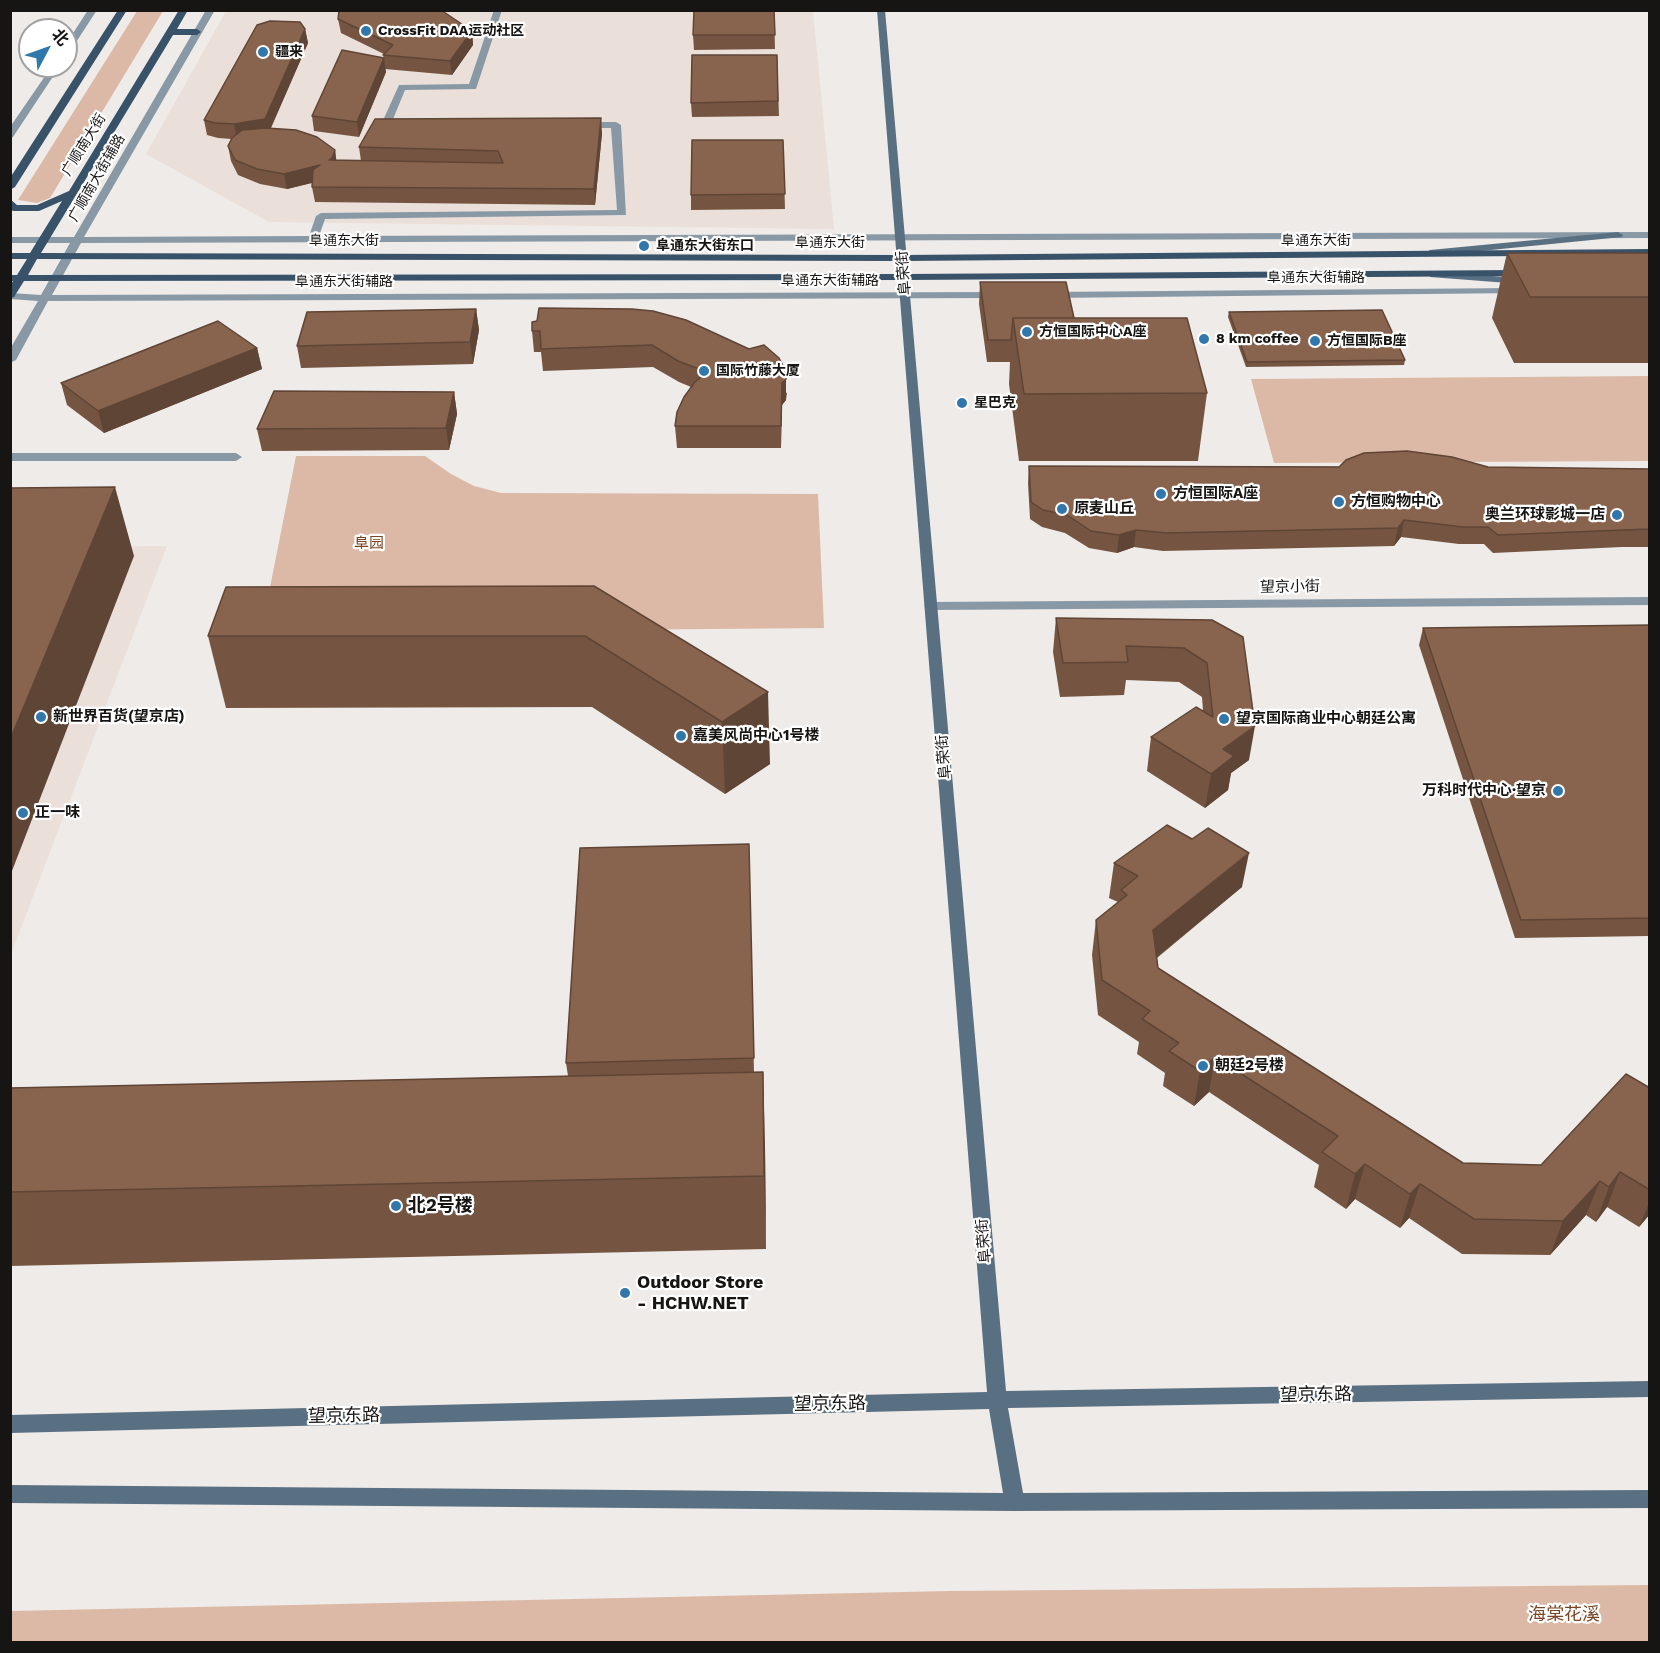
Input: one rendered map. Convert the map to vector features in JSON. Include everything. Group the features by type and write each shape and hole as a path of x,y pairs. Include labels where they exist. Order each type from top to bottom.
{"main road":[{"path":"10,187 123,10"},
{"name":"广顺南大街","path":"10,296 184,10"},
{"name":"阜荣街","path":"881,10 997,1400 1015,1502"},
{"path":"172,32 197,32"},
{"path":"10,202 15,208 39,208 72,193"},
{"path":"1397,256 1618,235"},
{"name":"阜通东大街","path":"10,256 902,258 1397,256 1650,252"},
{"path":"10,278 1410,274 1530,282"},
{"name":"望京东路","path":"10,1424 997,1400 1650,1389"},
{"path":"10,1494 1015,1502 1650,1499"}],"street":[{"path":"78,33 93,10"},
{"name":"广顺南大街辅路","path":"10,360 211,10"},
{"path":"408,127 386,127 402,87 473,87 498,10"},
{"path":"10,135 48,78"},
{"path":"313,239 321,216 622,213 616,125 570,125"},
{"path":"10,240 1650,235"},
{"name":"阜通东大街辅路","path":"1031,295 1530,282"},
{"name":"阜通东大街辅路","path":"10,296 44,298 1007,295"},
{"path":"10,457 236,457"},
{"name":"望京小街","path":"931,606 1650,601"}],"shaded area":[{"path":"226,11 813,11 834,229 269,222 146,154"},
{"name":"新世界百货(望京店)","path":"167,546 11,954 11,547"}],"green space":[{"path":"137,11 163,11 50,198 37,203 18,200"},
{"path":"1649,376 1649,461 1274,463 1251,379"},
{"name":"阜园","path":"296,456 425,456 474,486 501,493 818,494 824,628 261,633"},
{"name":"海棠花溪","path":"1649,1585 1649,1642 10,1642 11,1611 951,1591"}],"building":[{"path":"339,10 441,10 472,31 450,61 383,55 393,45 338,19"},
{"path":"694,10 774,10 775,35 693,35"},
{"path":"270,21 300,22 305,29 265,119 234,124 204,120 257,25"},
{"path":"342,50 384,58 357,122 312,116"},
{"path":"692,55 777,55 778,101 691,103"},
{"path":"601,118 594,189 312,187 313,170 320,165 284,174 257,169 235,160 228,146 232,138 242,130 266,128 296,130 317,137 335,150 329,160 503,163 498,151 359,147 375,119"},
{"path":"692,140 783,140 785,194 691,195"},
{"path":"1507,253 1650,253 1650,297 1530,297"},
{"path":"980,282 1066,282 1074,318 1013,318 1011,340 988,340"},
{"path":"539,308 653,311 686,320 749,349 764,345 779,358 786,371 786,379 782,383 781,426 675,426 677,412 684,397 695,382 707,372 678,361 652,345 541,349 540,331 532,331 532,322 537,321"},
{"path":"476,309 470,342 297,346 307,312"},
{"name":"方恒国际B座","path":"1382,310 1405,360 1247,362 1229,312"},
{"path":"1013,318 1187,318 1207,393 1024,394"},
{"path":"218,321 257,348 98,411 61,383"},
{"path":"274,391 454,392 446,428 257,429"},
{"name":"方恒购物中心","path":"1407,451 1452,457 1488,467 1650,469 1650,529 1498,535 1488,527 1463,527 1404,520 1398,528 1166,533 1136,530 1119,535 1091,531 1067,515 1043,510 1031,502 1029,466 1339,467 1346,460 1364,453"},
{"path":"115,487 10,740 10,488"},
{"path":"594,586 768,692 722,722 585,636 208,636 226,587"},
{"path":"1056,618 1212,620 1243,637 1255,726 1223,749 1234,756 1211,774 1151,737 1196,707 1213,717 1207,663 1184,648 1126,646 1128,662 1063,663"},
{"name":"万科时代中心·望京","path":"1650,625 1650,918 1521,920 1423,628"},
{"path":"1167,825 1192,839 1208,828 1249,853 1153,930 1158,968 1463,1163 1541,1165 1626,1074 1650,1088 1650,1190 1620,1172 1609,1187 1600,1181 1563,1221 1474,1219 1420,1184 1410,1194 1365,1164 1355,1174 1322,1152 1338,1136 1215,1057 1200,1071 1169,1051 1179,1043 1142,1019 1150,1011 1102,980 1096,920 1127,895 1121,890 1138,876 1114,863"},
{"path":"749,844 754,1058 566,1063 580,848"},
{"path":"763,1072 764,1176 10,1192 10,1088"}],"place":[{"name":"CrossFit DAA运动社区","path":"366,31"},
{"name":"疆来","path":"263,52"},
{"name":"阜通东大街东口","path":"644,246"},
{"name":"方恒国际中心A座","path":"1027,332"},
{"name":"8 km coffee","path":"1204,339"},
{"name":"方恒国际B座","path":"1315,341"},
{"name":"国际竹藤大厦","path":"704,371"},
{"name":"星巴克","path":"962,403"},
{"name":"方恒国际A座","path":"1161,494"},
{"name":"方恒购物中心","path":"1339,502"},
{"name":"原麦山丘","path":"1062,509"},
{"name":"奥兰环球影城一店","path":"1617,515"},
{"name":"新世界百货(望京店)","path":"41,717"},
{"name":"望京国际商业中心朝廷公寓","path":"1224,719"},
{"name":"嘉美风尚中心1号楼","path":"681,736"},
{"name":"万科时代中心·望京","path":"1558,791"},
{"name":"正一味","path":"23,813"},
{"name":"朝廷2号楼","path":"1203,1066"},
{"name":"北2号楼","path":"396,1206"},
{"name":"Outdoor Store - HCHW.NET","path":"625,1293"}]}
